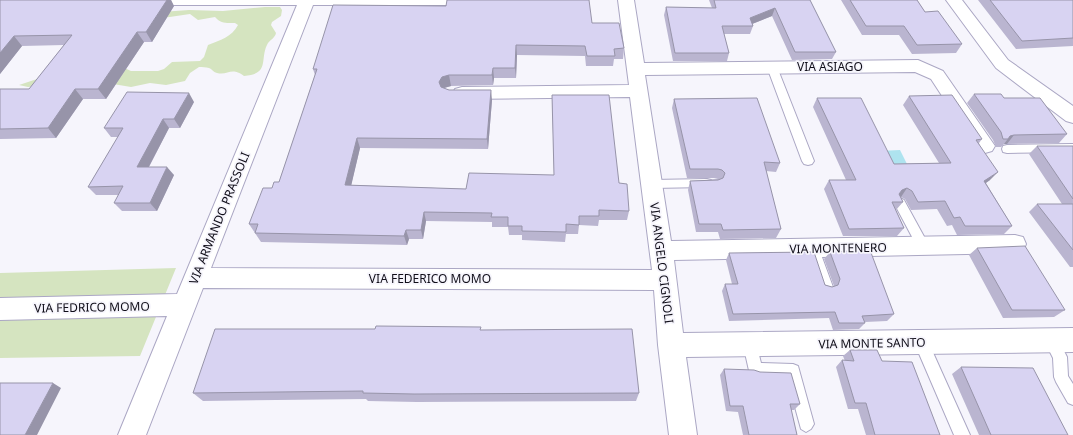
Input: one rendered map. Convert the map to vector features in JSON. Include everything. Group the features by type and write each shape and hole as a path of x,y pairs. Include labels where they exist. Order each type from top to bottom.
{"street":[{"path":"126,0 526,0"},
{"name":"VIA ANGELO CIGNOLI","path":"626,0 665,280 671,345 683,435"},
{"path":"954,0 1002,64 1073,116"},
{"name":"VIA ARMANDO PRASSOLI","path":"132,435 307,1"},
{"name":"VIA ASIAGO","path":"636,69 918,66 937,75 985,146"},
{"path":"451,93 639,91"},
{"name":"VIA MONTENERO","path":"661,251 1016,244"},
{"name":"VIA FEDERICO MOMO","path":"195,278 665,280"},
{"name":"VIA FEDRICO MOMO","path":"0,308 184,305"},
{"name":"VIA MONTE SANTO","path":"671,345 1062,340"}],"lane":[{"path":"772,67 808,161"},
{"path":"1007,149 1073,148"},
{"path":"652,184 714,183"},
{"path":"900,203 923,246"},
{"path":"813,249 826,287"},
{"path":"1062,340 1060,357 1061,377 1073,398"},
{"path":"921,342 962,435"},
{"path":"750,344 755,370 793,371 806,424"}],"green space":[{"path":"280,7 282,10 281,16 272,22 271,25 276,33 265,49 261,69 252,75 244,76 233,71 221,74 216,73 209,68 199,67 190,73 185,81 166,85 150,83 131,87 107,83 60,84 28,87 19,85 40,78 120,66 131,71 158,71 164,69 172,62 200,61 204,57 208,45 229,35 238,25 235,23 222,22 215,17 198,20 190,14 156,19 161,12 189,10 223,11"},
{"path":"176,268 140,356 0,358 0,273"}],"water":[{"path":"900,150 908,166 867,167 859,152"}],"building":[{"path":"0,0 167,0 146,32 137,32 98,89 75,89 48,128 0,129 0,89 29,89 72,35 14,36 0,53"},
{"path":"447,0 589,0 592,23 619,23 624,48 614,49 615,56 587,56 585,46 516,45 515,68 493,68 492,75 449,75 442,77 439,82 441,87 449,90 491,90 487,139 357,138 345,185 466,189 469,173 554,175 552,95 609,95 619,183 627,184 629,211 599,210 599,216 579,216 579,225 566,224 566,232 522,231 522,226 508,226 508,217 491,217 492,213 424,212 421,230 406,230 404,236 255,233 258,224 249,224 263,188 272,188 274,182 279,182 317,69 313,69 333,5 446,6"},
{"path":"714,0 810,0 836,52 795,52 775,8 750,18 753,26 722,26 729,53 675,53 666,7 716,8"},
{"path":"850,0 917,0 925,12 938,11 962,44 917,45 904,26 866,26"},
{"path":"990,0 1073,0 1073,38 1022,41"},
{"path":"127,92 189,93 174,119 163,119 137,167 167,167 150,203 114,203 123,186 88,187 123,128 104,128"},
{"path":"974,94 1001,94 1004,98 1040,98 1067,134 1014,135 1010,136 1008,139 1003,139 1001,132"},
{"path":"952,95 982,139 976,140 998,172 984,181 1012,226 965,226 960,217 954,218 945,201 918,202 912,191 907,188 902,190 899,194 903,202 892,202 904,228 849,229 829,180 856,180 817,98 861,98 894,164 951,163 909,96"},
{"path":"757,98 780,163 764,162 781,229 723,230 721,224 699,224 690,181 718,180 723,178 725,173 718,169 690,169 674,99"},
{"path":"1037,146 1073,146 1073,199"},
{"path":"1037,204 1073,204 1073,250"},
{"path":"1025,246 1065,310 1012,310 977,248"},
{"path":"870,250 894,314 862,316 865,323 839,323 835,312 733,314 725,284 738,284 729,253 814,252 825,285 832,287 838,285 840,279 830,252"},
{"path":"376,326 481,327 480,330 632,329 639,393 414,394 363,393 363,391 193,393 215,329 375,329"},
{"path":"850,350 877,350 882,361 912,362 940,435 875,435 866,403 855,403 842,360 854,361"},
{"path":"961,367 1033,368 1068,435 991,435"},
{"path":"724,369 791,373 800,404 790,404 797,435 749,435 743,406 730,406"},
{"path":"0,383 53,383 25,435 0,435"}]}
